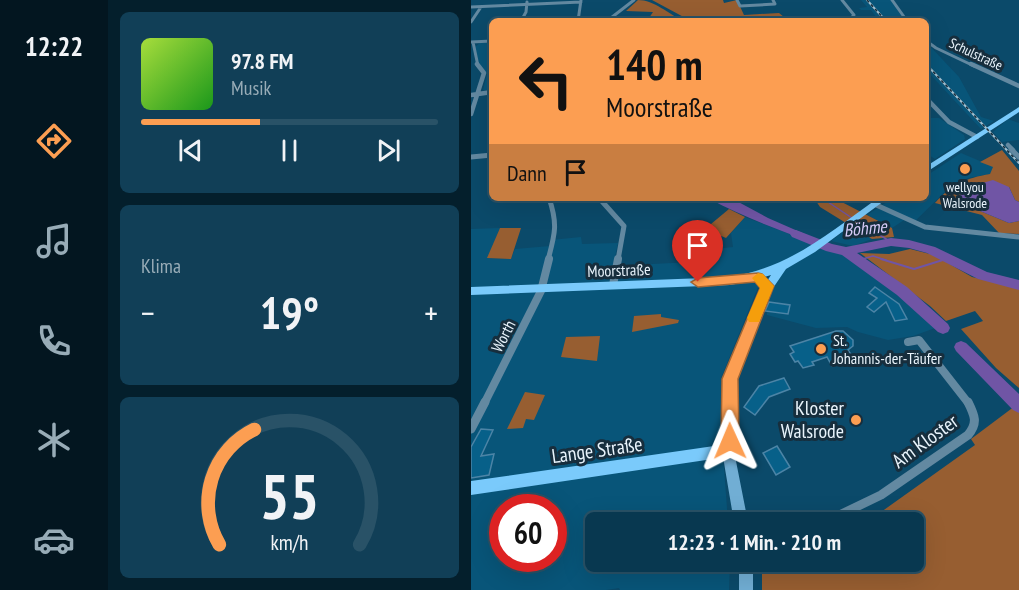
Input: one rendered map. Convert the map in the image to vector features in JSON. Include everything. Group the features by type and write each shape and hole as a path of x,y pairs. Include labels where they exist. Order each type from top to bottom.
{"main road":[{"path":"929,168 1019,109"},
{"path":"739,512 728,451 730,379 764,279 824,241 880,201"},
{"name":"Moorstraße","path":"471,291 764,279"},
{"name":"Lange Straße","path":"471,488 728,451"},
{"path":"745,572 746,590"}],"street":[{"path":"611,18 634,0"},
{"path":"737,0 740,6 775,4 773,0"},
{"path":"842,0 854,15 851,18"},
{"path":"892,0 905,18"},
{"path":"471,7 527,2 581,1 578,18"},
{"path":"523,18 527,2"},
{"path":"471,22 481,7"},
{"path":"471,114 484,73 476,63 472,42 489,41"},
{"name":"Schulstraße","path":"929,43 1019,86"},
{"path":"471,95 489,92"},
{"path":"929,101 949,122 977,137"},
{"path":"1011,145 1008,145 1019,158"},
{"path":"471,157 489,156"},
{"name":"Worth","path":"471,429 542,288 556,229 556,219 550,201"},
{"path":"602,201 624,226 613,285"},
{"path":"875,204 907,221 925,226 1019,237"},
{"name":"Am Kloster","path":"851,512 883,494 968,435 974,428 976,418 962,392 919,340 908,342"}],"shaded area":[{"path":"638,0 656,5 678,18 649,18 653,12 626,11"},
{"path":"652,0 723,0 724,3 737,0 744,15 779,13 785,18 685,18"},
{"path":"861,0 891,0 903,18 877,18 871,10 859,8 867,7"},
{"path":"480,43 489,43 489,90 483,90 487,74 479,64 475,47"},
{"path":"929,45 959,77 981,117 994,121 981,129 929,73"},
{"path":"929,118 939,118 964,135 965,139 935,159 929,155"},
{"path":"1008,119 1019,123 1019,140 1002,142 993,132"},
{"path":"1002,150 1019,171 1019,202 1015,200 1009,187 956,201 1009,223 1019,221 1019,234 999,233 982,215 935,203 959,183 990,174 993,167 980,162"},
{"path":"961,153 994,167 990,174 968,178 947,190 913,223 904,220 892,228 867,215 888,201 929,201 929,174"},
{"path":"993,180 1009,187 1015,200 1019,202 1019,221 1009,223 956,201 965,188"},
{"path":"714,201 737,201 816,239 811,242"},
{"path":"816,201 840,201 892,228 894,237 872,239 820,207"},
{"path":"729,209 745,217 726,238 705,229"},
{"path":"745,217 811,242 810,246 763,275 721,378 722,441 727,512 585,512 585,572 730,572 729,590 620,590 619,588 606,590 471,590 471,229 500,228 488,258 511,259 515,249 550,246 551,240 581,237 582,244 618,243 613,266 692,262 695,251 733,247 731,233"},
{"path":"851,226 872,239 853,246 831,241"},
{"path":"500,228 521,228 511,259 487,258"},
{"path":"822,248 849,257 900,294 938,327 913,336 888,340 847,327 816,328 767,315 767,296 786,266"},
{"path":"910,249 934,255 972,277 1019,288 1019,388 996,368 961,329 983,321 975,311 946,321 930,306 860,253 889,254"},
{"path":"661,314 661,317 679,320 678,323 632,332 634,316"},
{"path":"600,336 597,361 561,357 566,337"},
{"path":"525,392 545,395 534,420 526,419 523,428 507,429"},
{"path":"1015,406 1019,411 1019,590 762,590 762,572 924,572 924,512 881,512 975,445 971,439"}],"building":[{"path":"875,287 899,304 907,319 895,321 886,302 874,312 867,307 877,298 869,293"},
{"path":"769,302 790,305 788,314 765,311"},
{"name":"St. Johannis-der-Täufer","path":"836,331 843,331 853,340 853,346 848,350 854,359 832,366 827,357 812,362 814,365 803,368 790,354 794,352 790,346"},
{"path":"784,378 790,389 769,397 755,415 744,407 759,386"},
{"path":"481,429 493,430 481,456 494,454 489,475 471,478 471,447"},
{"path":"777,446 790,467 776,475 763,453"}],"waterway":[{"path":"826,201 852,218"},
{"path":"857,221 891,242"},
{"name":"Böhme","path":"796,234 830,248 846,251"},
{"name":"Böhme","path":"846,251 891,242 909,244 931,250 983,276 1019,285"},
{"path":"846,251 902,291 943,328"},
{"path":"864,259 859,260 873,256 886,260"},
{"name":"Böhme","path":"941,260 948,258"},
{"path":"881,259 914,269 946,259"},
{"path":"961,347 1019,405"}],"railway":[{"path":"867,0 883,18"},
{"path":"929,67 1019,163"}],"slow traffic":[{"path":"754,318 768,286 758,278"}],"place":[{"name":"wellyou Walsrode","path":"965,169"},
{"name":"St. Johannis-der-Täufer","path":"821,349"},
{"name":"Kloster Walsrode","path":"856,420"}],"route":[{"path":"698,282 736,281 758,277 768,286 731,372 730,441"}]}
